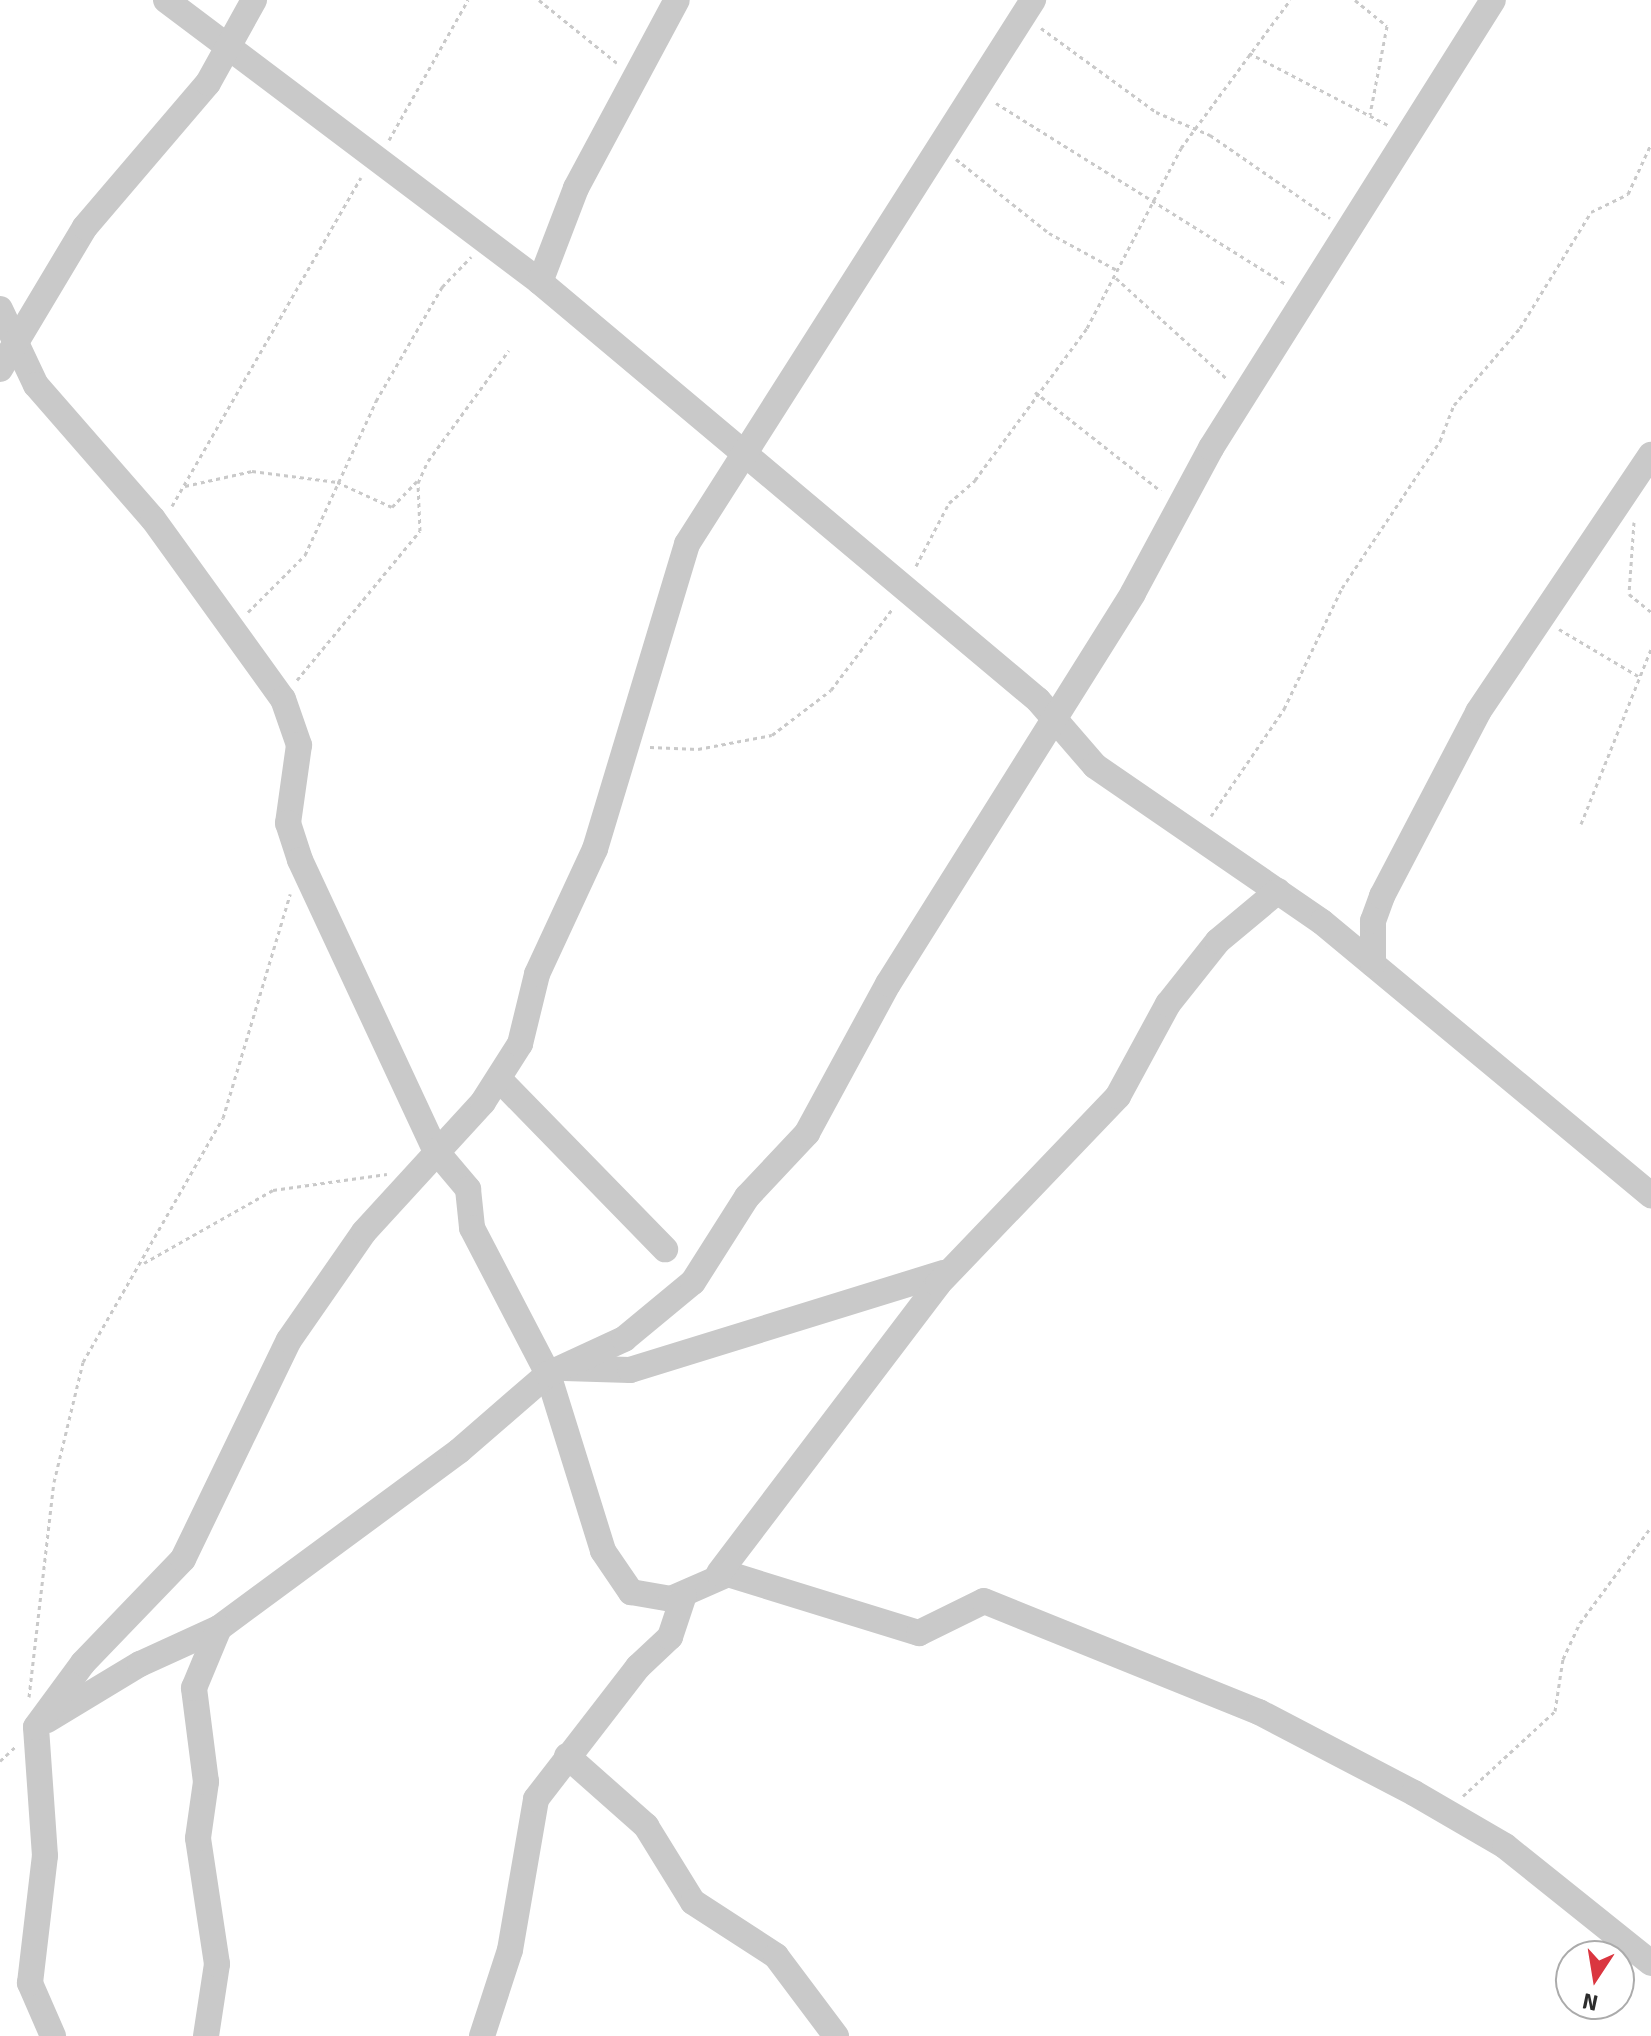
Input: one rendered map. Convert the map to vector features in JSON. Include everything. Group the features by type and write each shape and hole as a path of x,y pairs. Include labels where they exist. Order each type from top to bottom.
{"street":[{"path":"166,0 376,152 483,243 540,282 1055,716 1095,766 1195,840 1278,891 1373,964 1651,1195"},
{"path":"0,369 85,227 208,83 254,0"},
{"path":"540,282 576,188 677,0"},
{"path":"33,1719 219,1628 459,1451 556,1371 624,1339 686,1289 747,1197 807,1133 888,984 1055,716 1244,396 1493,0"},
{"path":"53,2036 30,1983 45,1856 33,1719 183,1559 289,1340 364,1232 499,1079 520,1044 537,974 595,849 687,544 748,458 860,267 943,150 1028,8"},
{"path":"0,309 36,385 69,429 158,526 283,699 299,745 288,823 300,860 428,1161 468,1189 472,1228 556,1371 603,1551 631,1592 659,1600 684,1595 719,1573 954,1267 1118,1096 1168,1004 1218,941 1278,891"},
{"path":"1373,964 1382,896 1478,712 1542,624 1651,455"},
{"path":"499,1079 665,1249"},
{"path":"556,1371 630,1370 813,1309 917,1287 954,1267"},
{"path":"719,1573 919,1633 984,1601 1259,1712 1505,1846 1651,1963"},
{"path":"482,2036 510,1950 532,1810 567,1756 670,1637 684,1595"},
{"path":"206,2036 217,1964 198,1838 206,1782 194,1688 219,1628"},
{"path":"567,1756 646,1826 693,1902 776,1956 836,2036"}],"path":[{"path":"158,526 185,486 335,231 376,152 468,0"},
{"path":"539,0 637,79"},
{"path":"627,744 698,749 772,735 831,690 904,591 949,503 975,480 1034,391 1074,347 1116,278 1153,201 1197,128 1290,0"},
{"path":"1355,0 1387,26 1370,114"},
{"path":"1028,8 1156,112 1197,128 1348,230"},
{"path":"1249,53 1370,114 1406,136"},
{"path":"977,94 1309,296"},
{"path":"1195,840 1284,709 1342,588 1440,441 1454,405 1520,328 1591,212 1628,194 1651,144"},
{"path":"943,150 1049,233 1118,270"},
{"path":"229,626 286,581 442,287 483,243"},
{"path":"1116,278 1244,396"},
{"path":"185,486 252,471 337,482 392,507 419,478 509,350"},
{"path":"1034,391 1180,505"},
{"path":"283,699 420,531 419,478"},
{"path":"1637,479 1627,584 1651,612"},
{"path":"1542,624 1638,676"},
{"path":"1581,824 1651,649"},
{"path":"33,1719 54,1482 83,1362 144,1263 223,1118 300,860"},
{"path":"144,1263 273,1190 428,1161"},
{"path":"1446,1812 1555,1711 1563,1659 1580,1623 1651,1527"}]}
